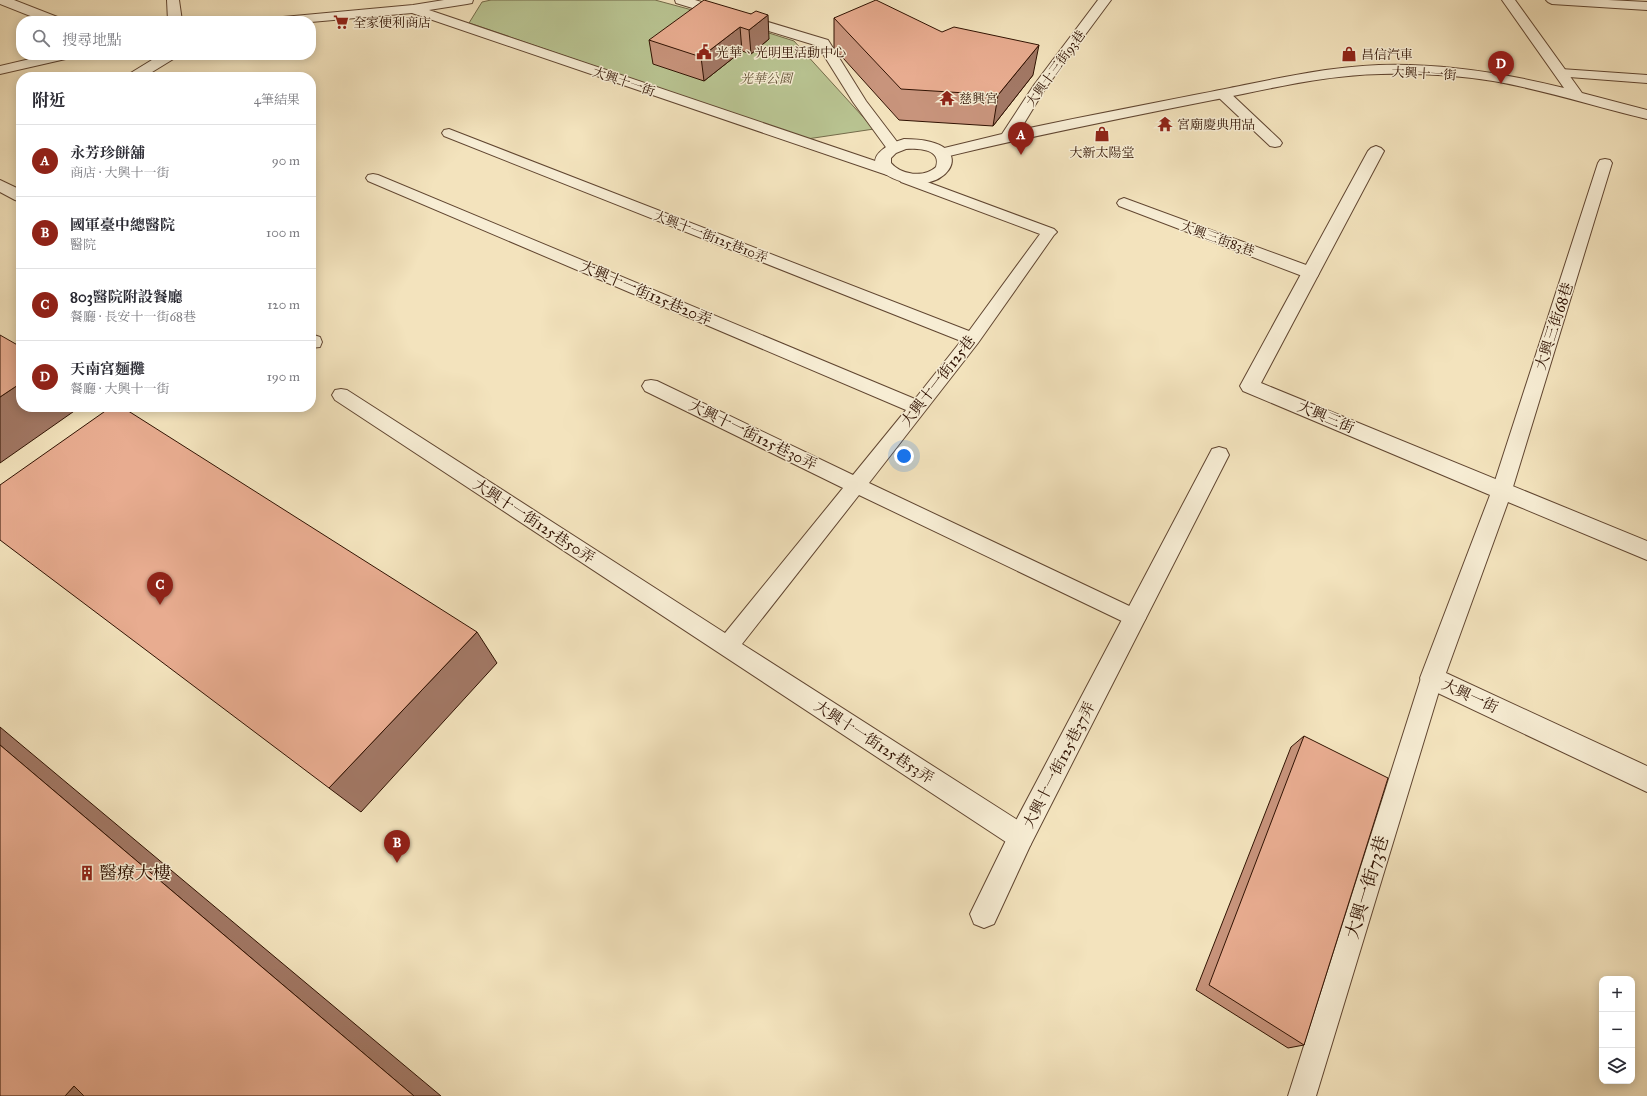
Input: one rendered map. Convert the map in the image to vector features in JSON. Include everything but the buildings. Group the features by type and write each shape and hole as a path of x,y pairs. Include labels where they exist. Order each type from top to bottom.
{"street":[{"path":"2,0 42,16"},
{"path":"173,0 175,16"},
{"path":"316,18 413,9 467,0"},
{"path":"680,0 823,43 860,102 892,147"},
{"name":"大興十三街93巷","path":"1008,136 1039,88 1105,0"},
{"path":"1508,0 1577,96"},
{"path":"725,13 736,4"},
{"name":"大興十一街","path":"413,9 887,170"},
{"path":"823,43 836,36"},
{"path":"0,70 43,60"},
{"path":"142,72 162,60"},
{"name":"大興十一街","path":"941,153 1008,136 1223,94 1296,78 1357,72 1404,70 1492,77 1577,96 1647,115"},
{"path":"904,144 922,144 934,148 941,153 945,159 945,164 942,171 934,176 922,179 906,179 887,170 883,162 883,157 886,152 892,147 904,144"},
{"name":"大興三街","path":"1376,151 1250,386 1647,551"},
{"path":"0,185 16,194"},
{"name":"大興十一街125巷37弄","path":"984,914 1021,837 1219,455"},
{"name":"大興一街","path":"1502,490 1432,678 1647,779"}],"lane":[{"path":"1552,0 1647,6"},
{"path":"1561,73 1647,79"},
{"path":"1223,94 1275,143"},
{"name":"大興十一街125巷10弄","path":"449,133 972,339"},
{"name":"大興三街68巷","path":"1502,490 1605,163"},
{"name":"大興十一街125巷20弄","path":"373,178 918,408"},
{"name":"大興十一街125巷","path":"727,646 972,339 1049,232 906,179"},
{"name":"大興三街83巷","path":"1124,203 1311,273"},
{"name":"大興十一街125巷30弄","path":"651,386 856,485"},
{"name":"大興十一街125巷50弄","path":"341,395 727,646"},
{"path":"856,485 1135,618"},
{"name":"大興十一街125巷53弄","path":"727,646 1021,837"},
{"name":"大興一街73巷","path":"1302,1096 1432,678"}],"green space":[{"name":"光華公園","path":"491,0 655,0 722,18 794,41 874,129 807,139 469,23 482,2"}],"place":[{"name":"全家便利商店","path":"341,22"},
{"name":"光華、光明里活動中心","path":"704,52"},
{"name":"昌信汽車","path":"1349,54"},
{"name":"天南宮麵攤","path":"1501,84"},
{"name":"慈興宮","path":"947,98"},
{"name":"宮廟慶典用品","path":"1165,124"},
{"name":"大新太陽堂","path":"1102,134"},
{"name":"永芳珍餅舖","path":"1021,155"},
{"name":"803醫院附設餐廳","path":"160,605"},
{"name":"國軍臺中總醫院","path":"397,863"},
{"name":"醫療大樓","path":"87,873"}]}
